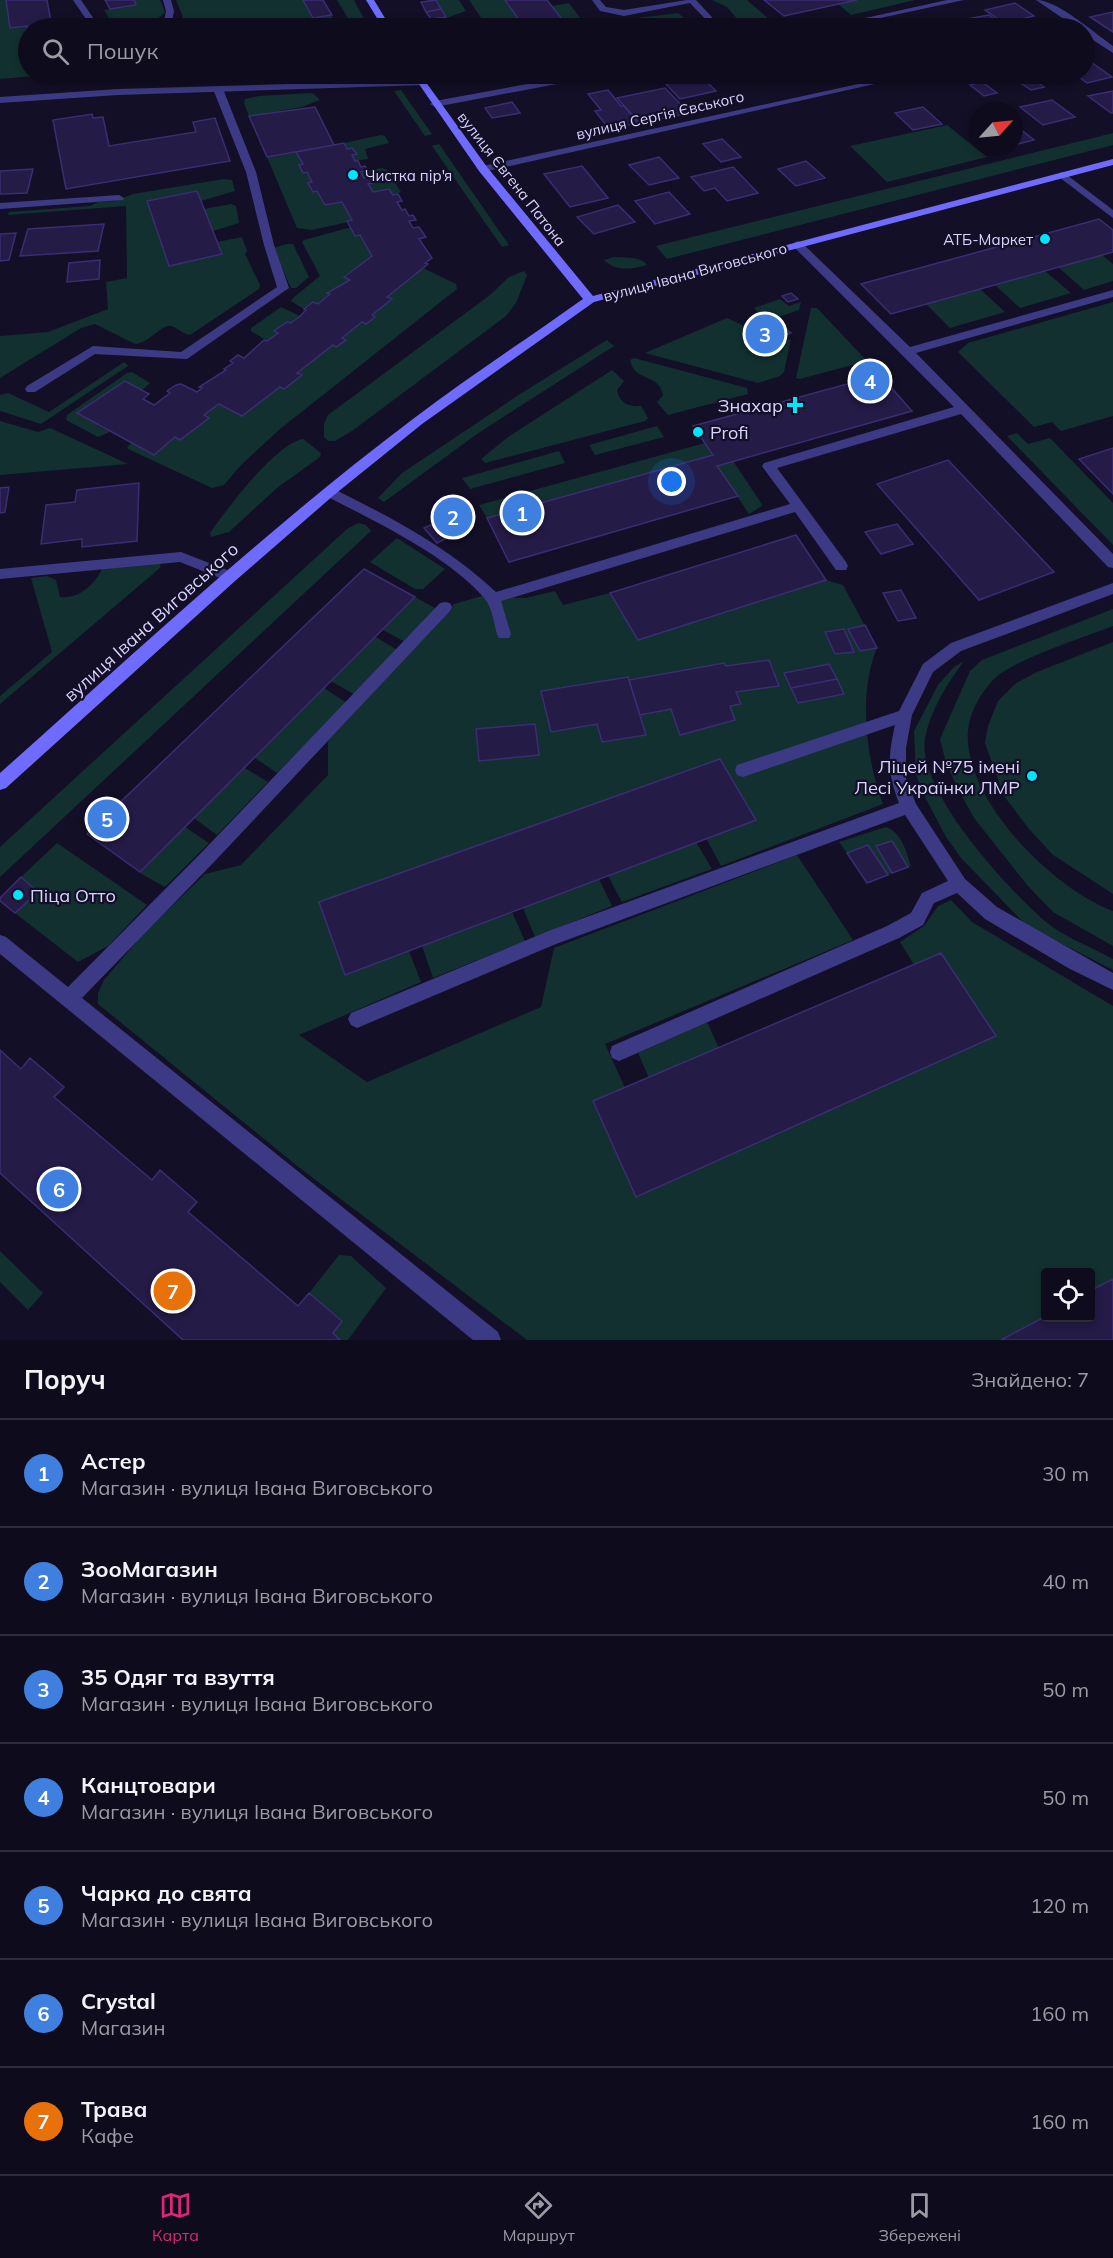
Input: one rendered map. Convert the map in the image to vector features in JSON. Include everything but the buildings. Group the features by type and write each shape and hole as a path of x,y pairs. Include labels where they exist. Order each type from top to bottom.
{"main road":[{"path":"370,0 381,18"},
{"name":"вулиця Євгена Патона","path":"423,84 483,169 590,300"},
{"name":"вулиця Івана Виговського","path":"0,783 230,577 329,492 418,421 590,300 1113,162"}],"street":[{"path":"77,0 89,18"},
{"path":"167,0 170,11 169,18"},
{"path":"596,0 603,9 624,13 691,1 708,18"},
{"path":"873,18 960,0"},
{"path":"1040,0 1065,18"},
{"path":"1095,38 1113,50"},
{"path":"0,100 309,84"},
{"path":"435,104 541,84"},
{"name":"вулиця Сергія Євського","path":"483,169 869,84"},
{"path":"31,389 93,350 183,356 283,288 269,245 251,172 218,89"},
{"path":"1063,175 1113,215"},
{"path":"0,206 119,198"},
{"path":"797,244 908,352 1113,563"},
{"path":"908,352 1113,293"},
{"path":"841,566 770,466 962,409"},
{"path":"329,492 390,523 500,597 504,634"},
{"path":"500,597 797,507"},
{"path":"0,574 181,557 230,577"},
{"path":"1113,588 956,647 928,668 904,715 898,748 898,778 909,807 959,884 991,913 1113,982"},
{"path":"68,999 209,856 445,607"},
{"path":"743,770 904,715"},
{"path":"357,1019 551,938 909,807"},
{"path":"619,1052 893,932 917,919 928,898 959,884"},
{"path":"0,943 490,1340"}],"green space":[{"path":"0,0 6,0 10,28 18,27 18,77 0,79"},
{"path":"134,0 160,0 165,12 157,18 109,18 104,10 135,5"},
{"path":"176,0 323,0 333,18 182,18"},
{"path":"337,0 354,0 364,18 348,18"},
{"path":"436,0 459,0 466,11 447,18 438,18 446,17"},
{"path":"469,0 505,0 518,18 481,18"},
{"path":"712,0 747,0 768,18 736,18 727,7"},
{"path":"857,0 915,0 851,15 838,4"},
{"path":"569,3 580,18 561,18 552,6"},
{"path":"678,13 684,18 637,18"},
{"path":"401,90 432,134 425,136 394,91"},
{"path":"310,93 320,100 302,107 249,116 244,103 245,99 259,96"},
{"path":"947,125 969,143 969,156 987,157 887,182 850,146"},
{"path":"1113,133 1113,145 667,259 656,246 1023,156"},
{"path":"385,136 389,143 365,149 368,159 355,161 344,143"},
{"path":"439,144 509,245 502,247 432,146"},
{"path":"302,151 308,161 302,163 317,191 347,197 353,221 312,230 297,228 267,157"},
{"path":"382,168 387,170 401,192 393,195 389,189 373,192 361,172"},
{"path":"224,179 232,180 235,191 201,201 197,191 147,202 169,266 222,254 217,242 242,237 247,251 245,254 260,285 259,289 190,335 167,326 145,341 135,344 95,324 81,328 0,378 0,336 48,332 108,309 106,282 127,278 126,206 8,215 9,212 90,206 98,202 115,201 133,194"},
{"path":"231,204 236,206 239,223 213,231 204,209"},
{"path":"355,226 379,257 369,264 364,262 344,276 350,280 318,304 313,302 304,309 291,301 320,276 302,242"},
{"path":"293,244 309,277 296,288 291,288 274,250 276,247"},
{"path":"1102,255 1113,264 1113,281 1084,290 1058,267"},
{"path":"614,257 636,259 647,265 619,268 604,260"},
{"path":"423,268 456,284 457,289 280,429 241,465 224,485 212,488 128,449 127,447 136,440 157,451 219,404 236,413 253,399 260,402 304,367 325,345 331,347 373,314 368,311"},
{"path":"524,271 527,275 516,303 506,316 352,431 335,441 328,441 324,437 324,424 328,415 490,295 509,277"},
{"path":"1045,271 1071,293 1020,308 995,285"},
{"path":"980,289 1005,312 950,328 926,304"},
{"path":"780,299 789,306 801,302 799,310 767,321 754,308"},
{"path":"1113,302 1113,416 1061,431 1052,422 1034,427 958,352 968,343"},
{"path":"281,307 300,316 267,341 251,331 251,328"},
{"path":"811,308 817,308 867,361 800,379 796,378"},
{"path":"727,318 749,328 768,346 791,339 784,372 780,376 758,383 645,353"},
{"path":"607,340 614,346 477,434 384,502 378,498 402,473 520,394"},
{"path":"634,358 747,388 748,394 668,415 657,402 663,395 660,388 652,380 637,372 630,360"},
{"path":"124,362 128,366 41,424 0,411 0,395 8,393 49,412"},
{"path":"612,370 624,381 617,390 620,398 629,405 641,406 648,418 645,421 485,463 481,459 508,437"},
{"path":"132,372 150,383 142,390 124,381 84,410 102,421 97,425 110,432 98,437 66,420 67,415 127,373"},
{"path":"0,421 38,432 50,428 128,464 0,475"},
{"path":"657,426 664,437 595,455 589,445"},
{"path":"1017,433 1028,444 1050,438 1113,503 1113,545 1007,436"},
{"path":"303,439 321,453 320,457 277,488 229,532 211,537 210,533 227,509 265,465 292,444"},
{"path":"705,443 713,455 487,518 479,505"},
{"path":"559,451 565,463 470,489 462,478"},
{"path":"733,461 762,506 749,514 717,466"},
{"path":"358,523 366,525 371,531 0,877 0,847 347,529"},
{"path":"397,538 445,569 423,589 415,589 370,562"},
{"path":"161,563 160,568 0,704 0,696 52,652 31,578 47,576 56,580 60,597 67,597 86,589 103,567"},
{"path":"826,580 843,585 877,648 868,685 866,726 872,767 883,804 721,866 706,838 755,819 720,759 319,902 345,975 409,951 421,982 299,1035 367,1082 541,1007 554,948 797,855 853,940 605,1044 625,1088 594,1102 637,1197 995,1036 941,953 914,965 900,942 924,926 938,906 951,900 972,922 1113,1006 1113,1279 1095,1289 1095,1268 1041,1268 1041,1318 1001,1340 527,1340 301,1169 98,1004 98,993 104,980 144,933 205,874 241,865 328,775 328,741 454,604 482,596 526,598 555,591 563,605 610,593 638,640"},
{"path":"415,597 435,608 407,643 383,630"},
{"path":"1113,609 1113,626 1032,657 1002,672 993,680 982,693 974,708 969,725 968,742 973,767 984,793 1020,843 1066,884 1090,900 1113,911 1113,946 1053,912 1027,885 974,818 946,763 940,739 970,671 982,660"},
{"path":"376,637 399,651 355,695 331,681"},
{"path":"1113,642 1113,894 1053,855 1029,829 1004,796 985,743 988,726 998,701 1016,683 1037,672"},
{"path":"964,661 940,697 925,738 926,759 935,784 949,810 968,837 1009,886 1052,926 1113,959 1113,970 1026,925 961,858 946,837 924,795 916,775 914,731 938,685 954,667"},
{"path":"324,688 347,703 277,773 255,758"},
{"path":"245,768 268,782 217,835 194,818"},
{"path":"185,827 209,843 165,887 140,873"},
{"path":"886,827 900,838 911,866 908,867 892,841 876,847 892,873 888,875 868,845 847,853 839,842"},
{"path":"696,842 712,869 622,902 608,876"},
{"path":"57,843 147,905 108,946 78,962 15,913 38,892 21,877"},
{"path":"599,879 612,906 535,937 523,908"},
{"path":"512,912 525,941 433,978 422,946"},
{"path":"707,1022 719,1048 649,1078 638,1053"},
{"path":"0,1251 43,1293 28,1310 0,1282"},
{"path":"339,1255 351,1256 386,1288 348,1340 340,1340 333,1333 342,1320 309,1293"}],"place":[{"name":"Чистка пір'я","path":"353,175"},
{"name":"АТБ-Маркет","path":"1045,239"},
{"name":"35 Одяг та взуття","path":"765,334"},
{"name":"Канцтовари","path":"870,381"},
{"name":"Знахар","path":"795,405"},
{"name":"Profi","path":"698,432"},
{"name":"Астер","path":"522,513"},
{"name":"ЗооМагазин","path":"453,517"},
{"name":"Ліцей №75 імені Лесі Українки ЛМР","path":"1032,776"},
{"name":"Чарка до свята","path":"107,819"},
{"name":"Піца Отто","path":"18,895"},
{"name":"Crystal","path":"59,1189"},
{"name":"Трава","path":"173,1291"}]}
